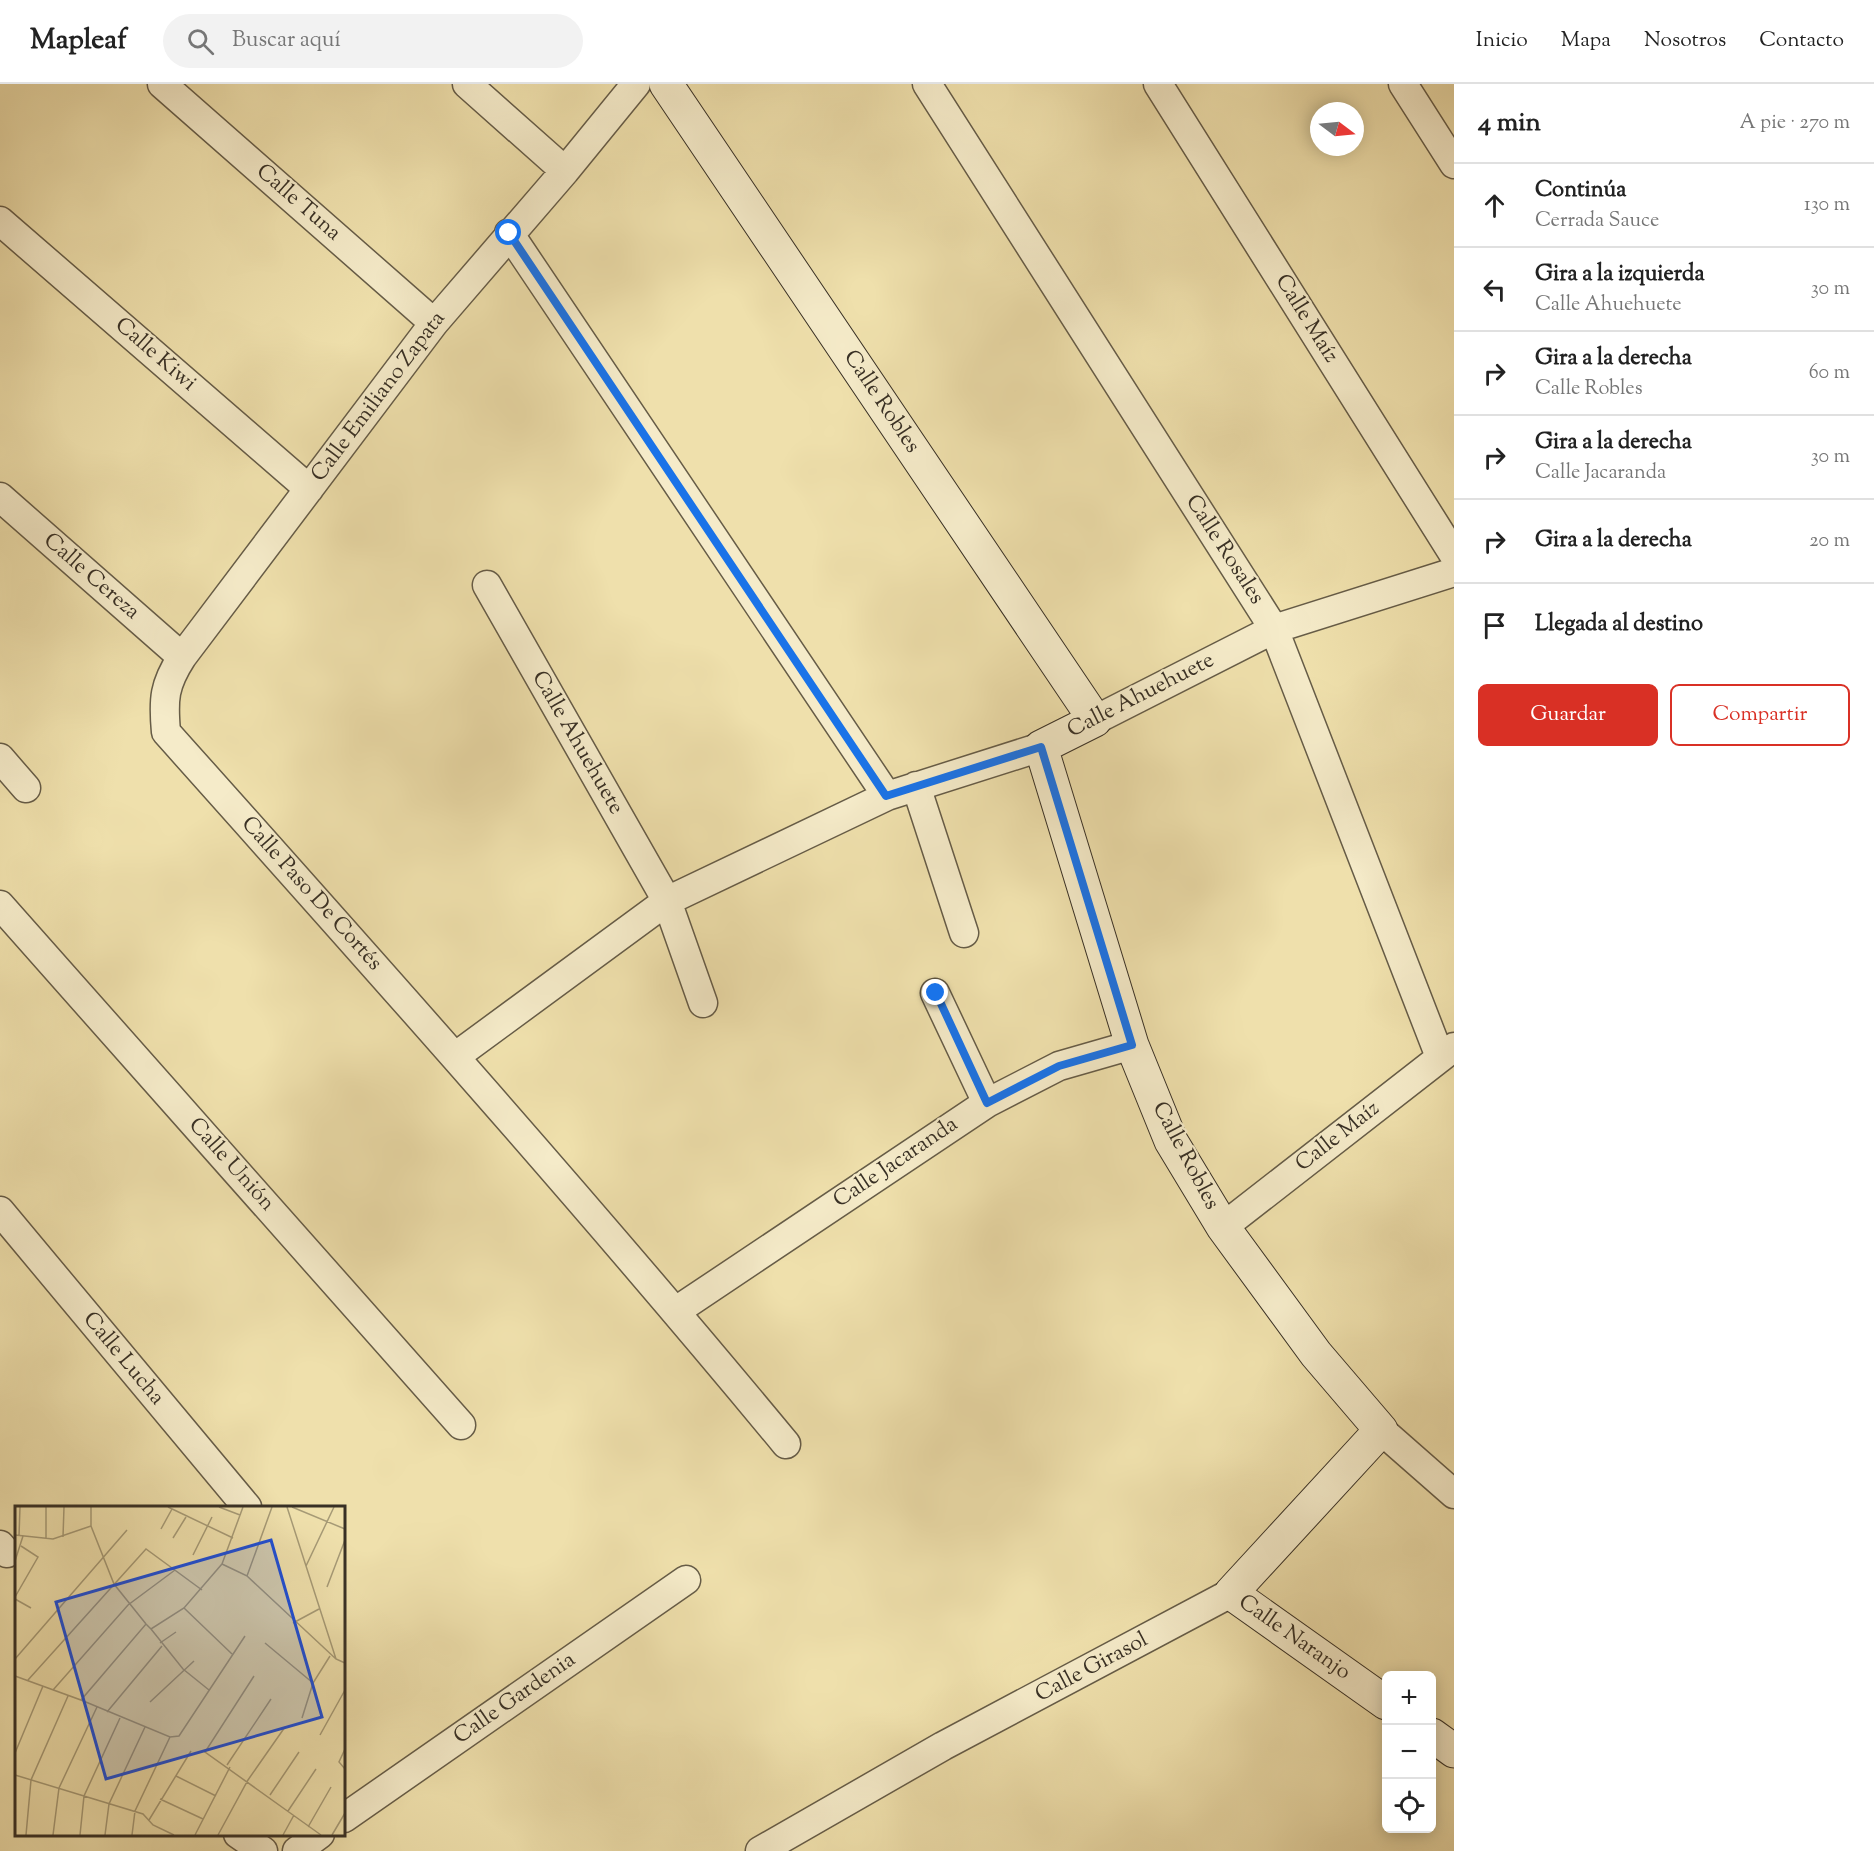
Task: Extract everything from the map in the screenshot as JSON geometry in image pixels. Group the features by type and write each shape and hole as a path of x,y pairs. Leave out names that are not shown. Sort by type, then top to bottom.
{"main road":[{"name":"Calle Robles","path":"666,84 1095,720"},
{"name":"Calle Ahuehuete","path":"1041,747 1095,720"},
{"name":"Calle Robles","path":"1041,747 1132,1045 1171,1141 1223,1227 1316,1354 1381,1430"},
{"name":"Calle Girasol","path":"1231,1593 1381,1430"},
{"name":"Calle Naranjo","path":"1231,1593 1382,1700"},
{"path":"1436,1738 1454,1751"}],"street":[{"name":"Calle Tuna","path":"162,84 434,323"},
{"path":"466,84 565,171"},
{"name":"Calle Emiliano Zapata","path":"166,732 163,702 169,677 182,657 434,323 509,233 565,171 636,84"},
{"name":"Calle Rosales","path":"927,84 1274,629 1447,1052"},
{"name":"Calle Maíz","path":"1158,84 1454,555"},
{"path":"1403,84 1454,164"},
{"name":"Calle Kiwi","path":"0,221 309,489"},
{"path":"509,233 886,796"},
{"name":"Calle Cereza","path":"0,497 182,657"},
{"name":"Calle Ahuehuete","path":"1095,720 1274,629 1454,572"},
{"name":"Calle Ahuehuete","path":"487,585 667,900"},
{"name":"Calle Paso De Cortés","path":"166,732 456,1056 676,1311 786,1444"},
{"name":"Calle Ahuehuete","path":"456,1056 667,900 886,796 1041,747"},
{"path":"0,758 26,788"},
{"path":"916,786 964,933"},
{"path":"667,900 703,1003"},
{"name":"Calle Unión","path":"0,905 461,1425"},
{"path":"936,993 987,1103"},
{"name":"Calle Jacaranda","path":"676,1311 987,1103 1059,1066 1132,1045"},
{"name":"Calle Maíz","path":"1223,1227 1447,1052"},
{"name":"Calle Lucha","path":"0,1211 246,1506"},
{"name":"Calle Robles","path":"1381,1430 1454,1494"},
{"name":"Calle Gardenia","path":"345,1817 686,1580"},
{"name":"Calle Girasol","path":"771,1848 943,1746 1231,1593"},
{"path":"241,1836 263,1851"},
{"path":"297,1851 317,1836"}],"route":[{"path":"509,233 886,796 1041,747 1132,1045 1059,1066 987,1103 936,993"}]}
